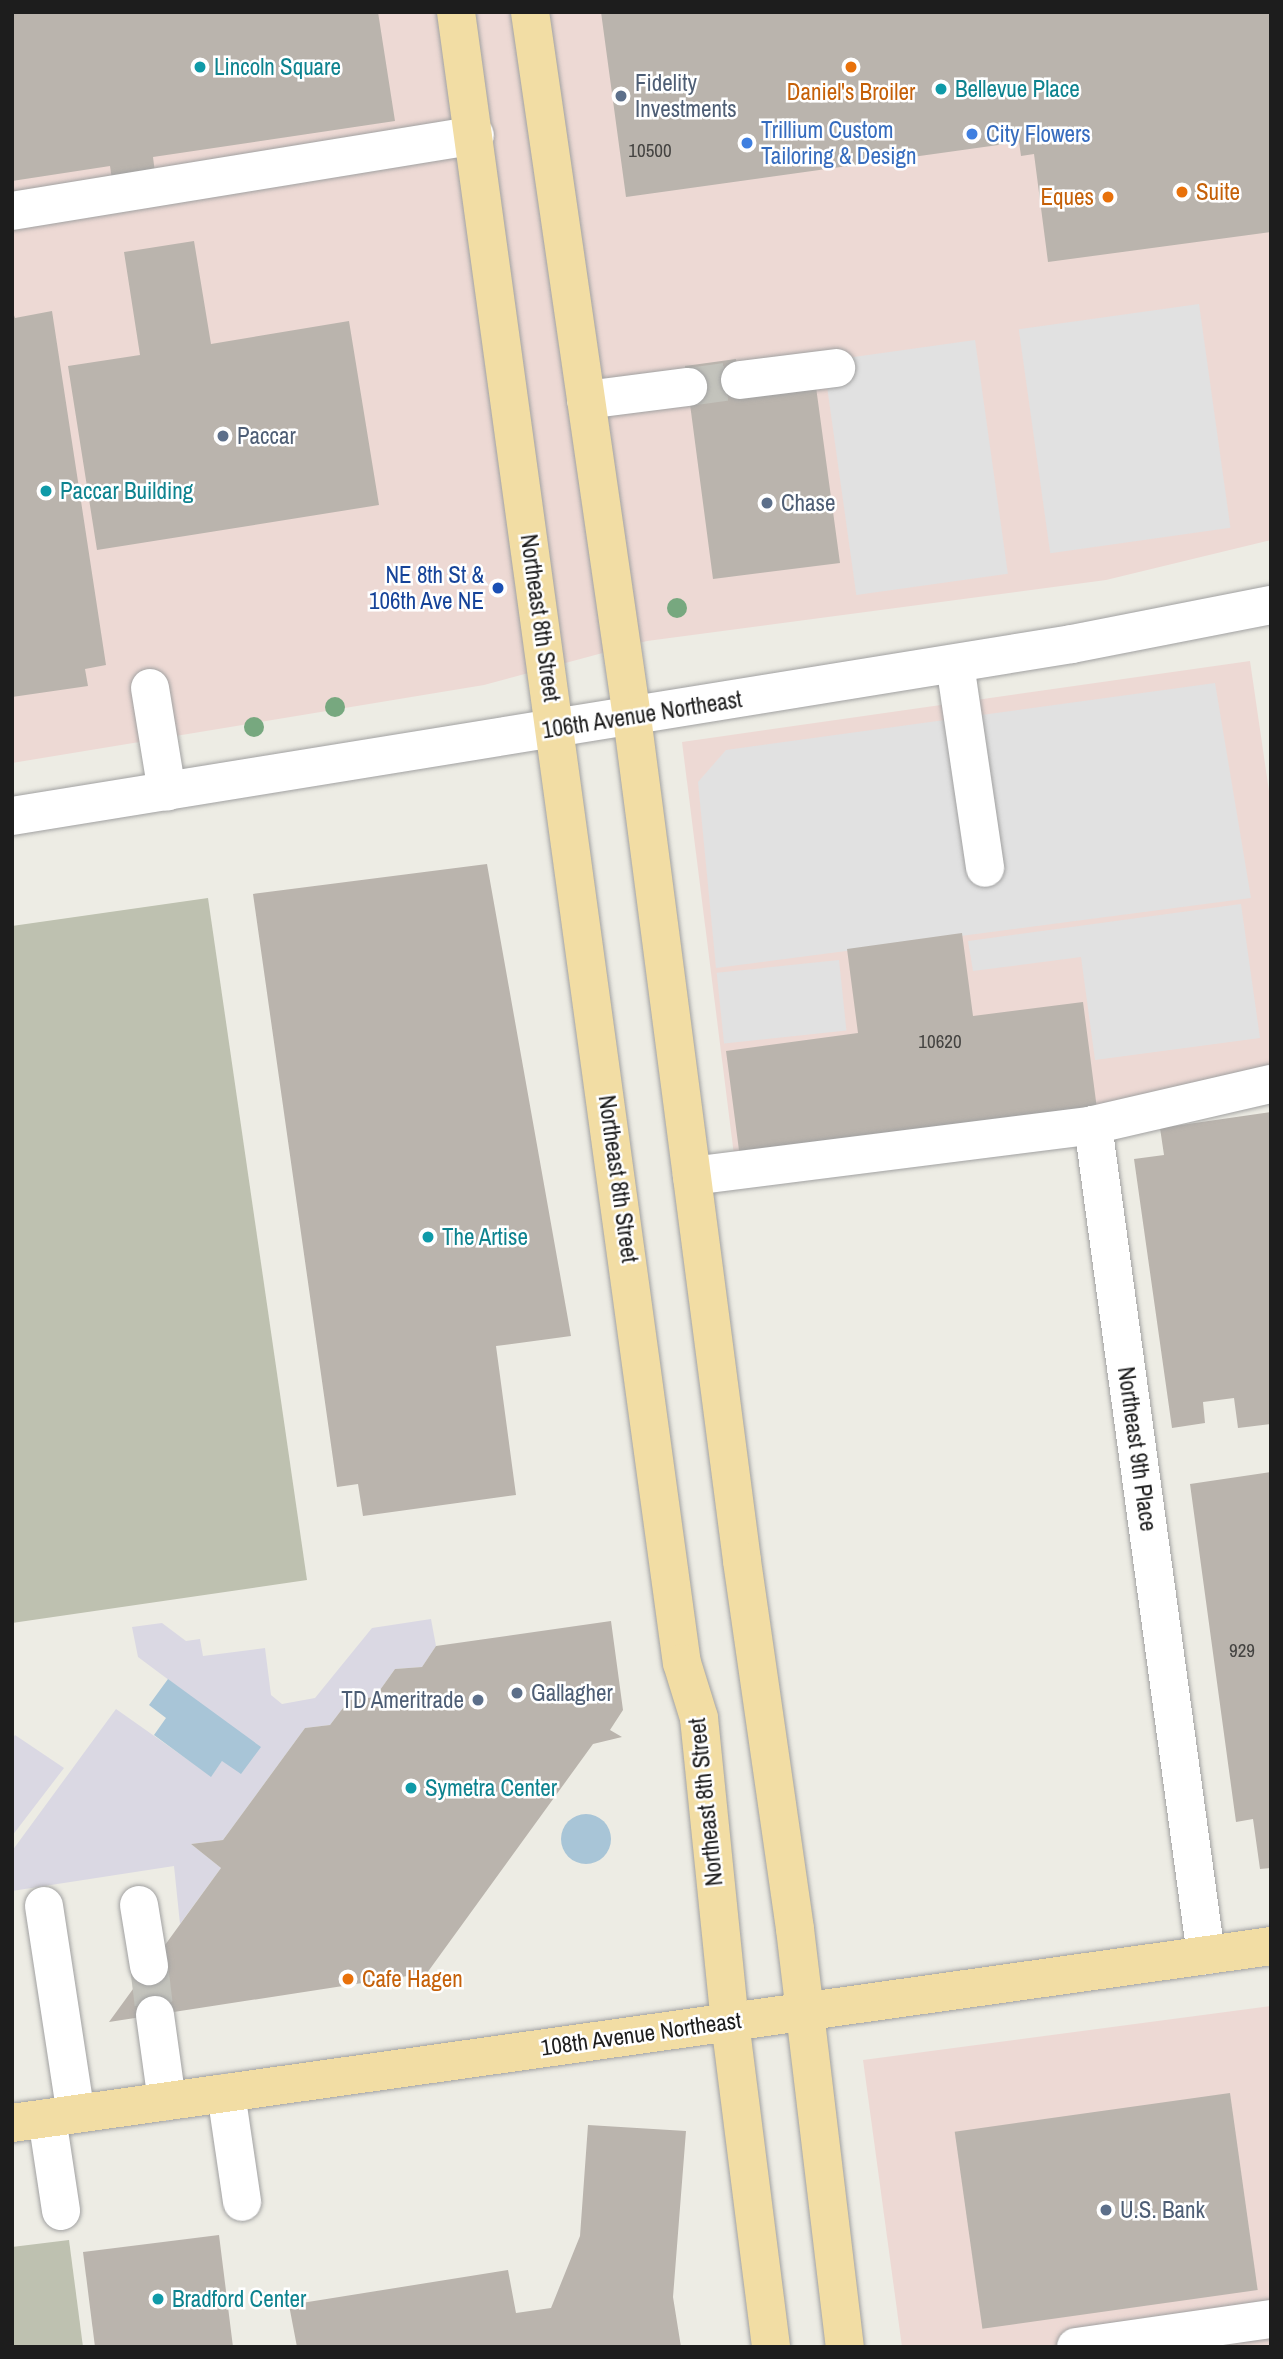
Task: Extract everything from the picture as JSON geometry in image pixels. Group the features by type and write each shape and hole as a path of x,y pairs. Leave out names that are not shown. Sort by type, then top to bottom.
{"main road":[{"name":"Northeast 8th Street","path":"456,12 475,135 682,1663 699,1718 730,2022 771,2347"},
{"path":"530,12 632,717 804,2010 845,2347"},
{"name":"108th Avenue Northeast","path":"45,2118 1271,1946"}],"street":[{"path":"12,211 475,135"},
{"path":"740,380 836,368"},
{"path":"586,400 688,387"},
{"name":"106th Avenue Northeast","path":"12,816 955,664 1179,626 1271,605"},
{"path":"955,664 985,868"},
{"path":"150,688 167,792"},
{"path":"692,1176 1093,1125 1271,1084"},
{"name":"Northeast 9th Place","path":"1093,1125 1206,1955"},
{"path":"139,1905 149,1966"},
{"path":"44,1906 45,2118 61,2211"},
{"path":"155,2015 167,2101"},
{"path":"226,2093 242,2202"},
{"path":"1076,2347 1271,2319"}],"shaded area":[{"path":"12,12 1271,12 1271,540 1106,580 647,641 484,685 12,763"},
{"path":"1199,304 1230,528 1050,553 1019,329"},
{"path":"975,340 1008,574 856,595 823,361"},
{"path":"1250,661 1271,805 1271,1088 735,1163 682,742"},
{"path":"1215,683 1251,898 716,968 698,782 726,750"},
{"path":"208,898 307,1580 12,1623 12,926"},
{"path":"1241,904 1260,1038 1095,1060 1081,957 973,971 968,941"},
{"path":"839,960 846,1031 724,1043 717,973"},
{"path":"431,1619 436,1646 422,1667 395,1669 375,1697 349,1700 330,1725 305,1728 223,1840 191,1844 221,1868 180,1924 174,1866 12,1891 12,1851 116,1709 211,1776 222,1761 260,1748 138,1657 132,1627 162,1623 186,1641 200,1639 203,1656 265,1648 271,1695 282,1704 315,1698 372,1628"},
{"path":"15,1735 64,1768 12,1836 12,1740"},
{"path":"1271,2006 1271,2347 902,2347 863,2060"},
{"path":"69,2240 83,2347 12,2347 12,2247"}],"water":[{"path":"168,1679 261,1747 241,1774 222,1761 211,1777 154,1735 166,1718 149,1705"},
{"path":"586,1814 604,1821 611,1839 604,1857 586,1864 568,1857 561,1839 568,1821"}],"building":[{"name":"Lincoln Square","path":"12,12 378,12 395,121 153,157 156,181 113,187 110,166 12,181"},
{"name":"Bellevue Place","path":"601,12 1271,12 1271,232 1048,262 1034,154 1021,156 1019,142 626,197"},
{"name":"Paccar","path":"194,241 211,344 349,321 379,505 97,550 68,366 140,355 124,252"},
{"name":"Paccar Building","path":"12,310 15,318 52,311 106,665 85,669 88,686 12,697"},
{"name":"Chase","path":"736,359 742,397 816,387 840,563 713,579 685,366"},
{"name":"The Artise","path":"487,864 571,1336 496,1346 516,1495 363,1516 358,1484 337,1487 253,894"},
{"path":"962,933 973,1016 1083,1002 1097,1109 740,1158 726,1051 858,1033 847,949"},
{"path":"1271,1112 1271,1424 1238,1428 1234,1398 1203,1402 1205,1423 1172,1428 1134,1159 1164,1155 1160,1128"},
{"path":"1271,1472 1271,1868 1260,1869 1253,1819 1236,1822 1190,1484"},
{"name":"Symetra Center","path":"611,1621 623,1710 610,1730 622,1737 593,1744 427,1973 109,2022 221,1868 191,1844 223,1840 305,1728 330,1725 349,1700 375,1697 395,1669 422,1667 436,1646"},
{"name":"U.S. Bank","path":"1230,2093 1258,2290 982,2329 955,2132"},
{"path":"588,2125 686,2131 673,2297 681,2347 297,2347 289,2305 508,2270 516,2313 551,2308 580,2236"},
{"name":"Bradford Center","path":"219,2235 233,2347 95,2347 83,2252"}],"tunnel":[{"path":"688,387 740,380"},
{"path":"149,1966 155,2015"}],"place":[{"name":"Lincoln Square","path":"200,67"},
{"name":"Daniel's Broiler","path":"851,67"},
{"name":"Bellevue Place","path":"941,89"},
{"name":"Fidelity Investments","path":"621,96"},
{"name":"City Flowers","path":"972,134"},
{"name":"Trillium Custom Tailoring & Design","path":"747,143"},
{"name":"Suite","path":"1182,192"},
{"name":"Eques","path":"1108,197"},
{"name":"Paccar","path":"223,436"},
{"name":"Paccar Building","path":"46,491"},
{"name":"Chase","path":"767,503"},
{"name":"NE 8th St & 106th Ave NE","path":"498,588"},
{"name":"The Artise","path":"428,1237"},
{"name":"Gallagher","path":"517,1693"},
{"name":"TD Ameritrade","path":"478,1700"},
{"name":"Symetra Center","path":"411,1788"},
{"name":"Cafe Hagen","path":"348,1979"},
{"name":"U.S. Bank","path":"1106,2210"},
{"name":"Bradford Center","path":"158,2299"}]}
